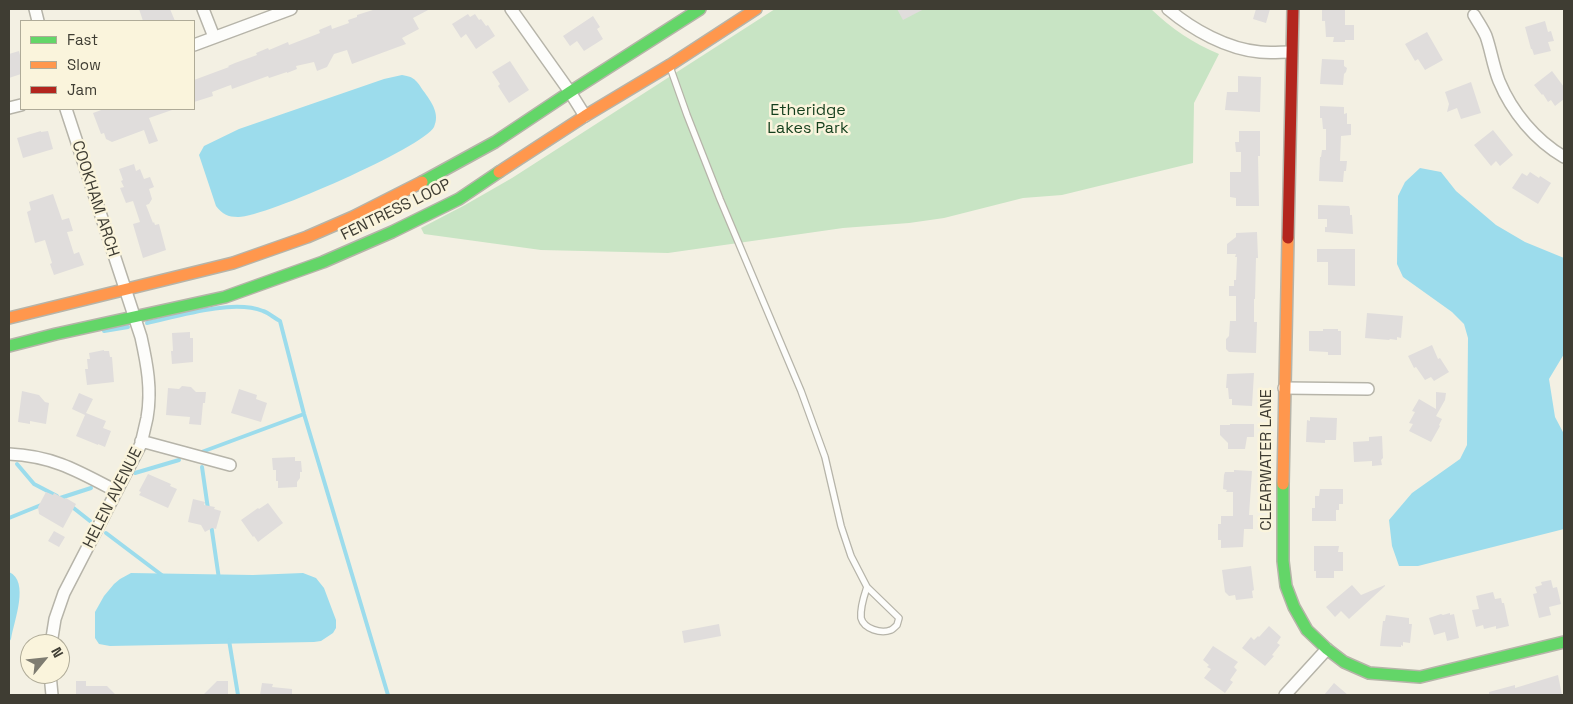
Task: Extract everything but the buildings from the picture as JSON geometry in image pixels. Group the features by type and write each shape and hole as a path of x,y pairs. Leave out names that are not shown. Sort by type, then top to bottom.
{"street":[{"path":"203,9 214,37"},
{"path":"195,45 290,9"},
{"path":"510,9 585,116"},
{"name":"FENTRESS LOOP","path":"9,318 233,263 307,237 353,217 399,195 495,142 700,9"},
{"name":"FENTRESS LOOP","path":"9,346 134,316 225,297 323,262 392,232 458,199 585,116 670,65 756,9"},
{"path":"1168,9 1204,34 1231,45 1259,52 1291,52"},
{"name":"CLEARWATER LANE","path":"1293,9 1284,388 1283,561 1286,586 1294,607 1307,630 1327,649 1344,662 1369,673 1420,677 1564,642"},
{"path":"1474,15 1485,34 1499,80 1510,102 1524,123 1564,157"},
{"name":"COOKHAM ARCH","path":"66,110 125,289"},
{"name":"HELEN AVENUE","path":"53,634 55,619 64,592 141,441 147,418 149,390 147,364 142,337 125,289"},
{"path":"1284,388 1368,390"},
{"path":"141,441 230,465"},
{"path":"9,454 29,455 56,461 116,491"},
{"path":"1285,695 1327,649"}],"lane":[{"path":"670,65 687,115 720,199 801,391 825,457 834,488 841,526 851,556 867,587 899,618 897,625 890,630 876,631 868,628 863,623 861,617 862,603 867,587"}],"green space":[{"name":"Etheridge Lakes Park","path":"775,9 1151,9 1183,35 1219,54 1194,103 1193,163 1062,195 1023,198 944,218 909,223 843,228 668,253 541,250 424,234 421,228 512,178"}],"water":[{"path":"402,75 416,81 433,105 436,113 434,127 424,137 374,165 278,206 238,217 226,214 216,206 199,155 204,146 239,129 384,79"},
{"path":"1420,168 1441,172 1456,191 1496,225 1525,242 1564,258 1564,354 1549,379 1555,417 1564,434 1564,529 1418,566 1399,566 1392,546 1389,520 1412,493 1460,459 1467,445 1468,338 1464,324 1452,312 1403,277 1397,264 1398,196 1405,182"},
{"path":"9,572 19,584 20,592 9,642"},
{"path":"131,573 253,575 303,573 316,578 324,588 336,620 336,628 333,633 321,641 314,642 110,646 99,644 95,638 95,612 104,596 114,584"}],"waterway":[{"path":"147,323 205,310 237,307 263,311 280,321 304,414 388,695"},
{"path":"104,331 128,327"},
{"path":"199,453 304,414"},
{"path":"135,473 179,460"},
{"path":"17,464 34,484 57,496"},
{"path":"202,467 208,509"},
{"path":"57,499 91,488"},
{"path":"9,518 41,505"},
{"path":"71,506 90,521"},
{"path":"211,524 219,579"},
{"path":"106,533 163,576"},
{"path":"229,640 238,695"}],"traffic: fast":[{"path":"422,182 495,142 700,9"},
{"path":"9,346 225,297 323,262 392,232 459,199 499,172"},
{"path":"1283,484 1283,561 1286,586 1294,607 1307,630 1344,662 1369,673 1420,677 1564,642"}],"traffic: slow":[{"path":"499,172 756,9"},
{"path":"9,318 233,263 307,237 353,217 422,182"},
{"path":"1283,484 1288,238"}],"traffic: jam":[{"path":"1288,238 1293,9"}]}
